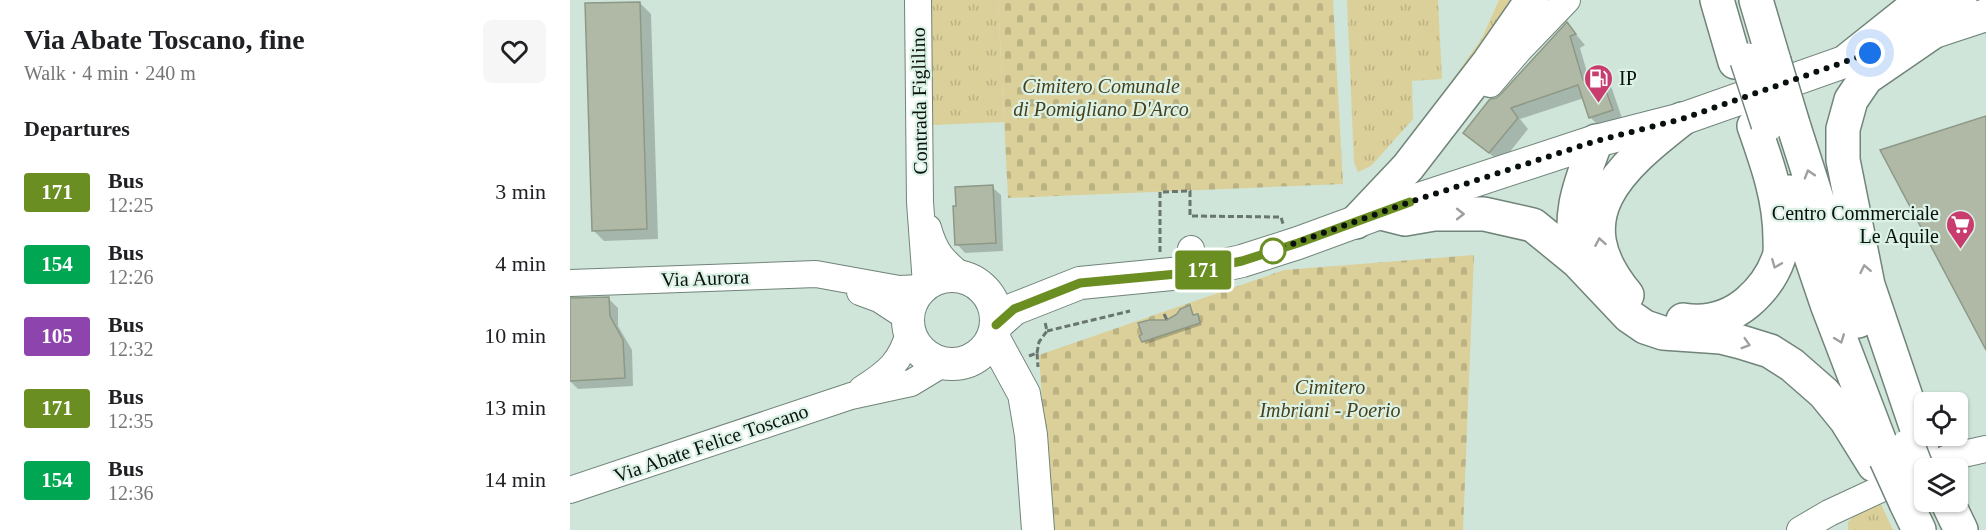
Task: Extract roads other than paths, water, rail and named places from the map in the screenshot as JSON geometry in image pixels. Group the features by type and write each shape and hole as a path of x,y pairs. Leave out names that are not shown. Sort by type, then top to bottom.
{"highway":[{"path":"1532,0 1489,62 1408,167 1382,213 1405,219 1434,214 1484,214 1533,225 1577,261 1629,316 1645,327 1663,333 1721,337 1770,351 1792,365 1824,393 1846,420 1911,460"},
{"path":"1717,0 1752,61"},
{"path":"1729,0 1752,61 1827,304 1911,460"},
{"path":"1752,61 1756,0"},
{"path":"1752,61 1774,27 1770,0"},
{"path":"1849,59 1923,0"},
{"path":"1944,530 1913,510 1911,460 1868,285 1843,160 1843,129 1851,100 1866,78 1933,32 1960,0"},
{"path":"1682,119 1637,155 1612,186 1606,195 1598,222 1598,238 1614,280 1642,308 1660,316 1701,322 1736,312 1760,292 1771,276 1780,255 1777,204 1769,170 1772,125"},
{"path":"1577,261 1573,213 1577,190 1596,141"},
{"path":"1952,512 1961,530"}],"main road":[{"path":"1027,413 1002,377 988,368 929,357 917,346 909,324 912,303 924,286 937,278 950,276 1005,293 1024,291 1042,285 1080,283 1192,260 1242,261 1596,141 1682,119 1849,59 1986,15"},
{"path":"994,331 1014,309 1080,283"},
{"path":"956,362 978,356 987,347 994,331 996,313 992,301 974,284"},
{"path":"994,331 1024,394 1031,435 1038,530"}],"street":[{"name":"Contrada Figlilino","path":"918,0 920,202 924,286"},
{"path":"1382,213 1408,194 1416,178 1484,91 1567,0"},
{"path":"1452,109 1484,91"},
{"name":"Contrada Figlilino","path":"920,202 932,243 940,257 974,284"},
{"path":"886,288 913,269 922,250"},
{"name":"Via Aurora","path":"570,284 816,274 898,290 924,286"},
{"name":"Via Aurora","path":"840,280 852,289 879,299 909,324"},
{"name":"Via Abate Felice Toscano","path":"852,396 889,371 905,348 909,324"},
{"name":"Via Abate Felice Toscano","path":"570,490 852,396 911,383 956,362"},
{"path":"1800,530 1834,522 1911,460 1950,458 1986,449"}],"place":[{"name":"IP","path":"1598,104"},
{"name":"Centro Commerciale Le Aquile","path":"1960,250"}],"park label":[{"name":"Cimitero Comunale di Pomigliano D'Arco","path":"1101,98"},
{"name":"Cimitero Imbriani - Poerio","path":"1330,398"}]}
